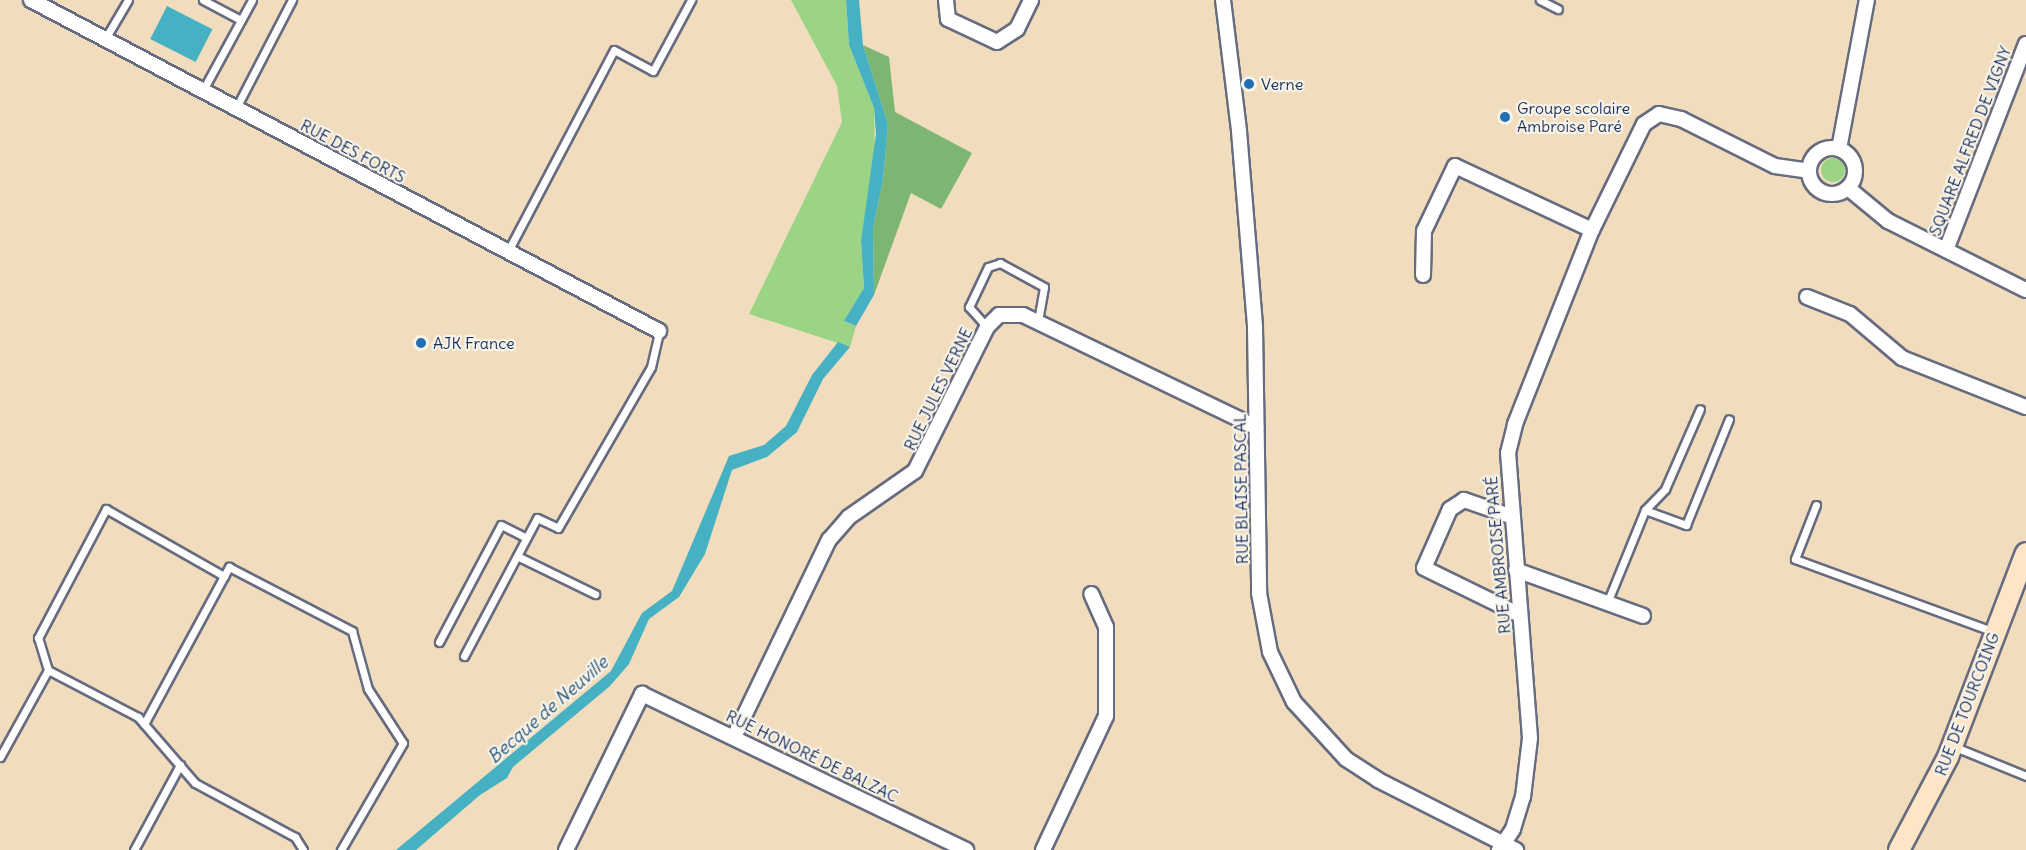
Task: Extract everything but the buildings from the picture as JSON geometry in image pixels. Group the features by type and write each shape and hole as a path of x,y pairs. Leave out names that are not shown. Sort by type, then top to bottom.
{"main road":[{"name":"RUE DE TOURCOING","path":"1899,850 1952,746 2026,553"}],"street":[{"name":"RUE DES FORTS","path":"31,0 659,331"},
{"path":"946,0 948,19 997,42 1017,29 1031,0"},
{"name":"RUE BLAISE PASCAL","path":"1223,0 1252,284 1260,609 1270,652 1287,690 1324,739 1354,765 1506,848"},
{"path":"1839,149 1867,0"},
{"name":"SQUARE ALFRED DE VIGNY","path":"1946,250 2026,44"},
{"name":"RUE AMBROISE PARÉ","path":"1506,848 1518,817 1529,757 1529,699 1507,469 1511,437 1592,230 1644,124 1659,114 1681,119 1775,166 1809,171"},
{"path":"1839,149 1850,156 1855,166 1855,178 1848,188 1838,194 1826,194 1816,187 1809,171 1813,159 1822,151 1839,149"},
{"path":"1423,275 1424,231 1455,166 1592,230"},
{"path":"1848,188 1888,221 2022,286"},
{"path":"1807,297 1850,314 1902,358 2026,407"},
{"name":"RUE JULES VERNE","path":"734,736 829,540 849,517 915,471 987,327 1005,313 1038,321 1256,427"},
{"path":"1510,516 1464,500 1450,509 1424,568 1520,615"},
{"path":"1516,570 1643,616"},
{"path":"1043,850 1106,716 1106,627 1091,594"},
{"name":"RUE HONORÉ DE BALZAC","path":"566,850 642,694 734,736 966,850"}],"lane":[{"path":"105,39 128,0"},
{"path":"203,0 241,20"},
{"path":"203,90 252,0"},
{"path":"236,108 292,0"},
{"path":"508,251 614,50 653,71 691,0"},
{"path":"1540,0 1558,9"},
{"path":"987,327 969,307 988,267 1000,264 1044,287 1038,321"},
{"path":"465,656 537,518 558,528 651,367 659,331"},
{"path":"1607,603 1645,510 1665,489 1700,409"},
{"path":"1645,510 1686,525 1729,419"},
{"path":"1816,505 1794,559 1994,632"},
{"path":"224,576 106,509 38,638 48,670 138,717 195,783 295,837 303,850"},
{"path":"439,642 501,525 526,538"},
{"path":"517,556 595,594"},
{"path":"144,724 229,567 352,631 368,689 403,743 341,850"},
{"path":"0,757 48,670"},
{"path":"1952,746 2026,776"},
{"path":"134,850 180,765"}],"green space":[{"path":"791,0 846,0 849,45 874,108 875,157 861,241 864,288 845,322 856,326 850,347 749,314 842,122 837,86"},
{"path":"863,45 889,57 895,112 972,153 941,209 911,193 874,295 873,228 883,180 888,124"},
{"path":"1833,158 1842,161 1845,170 1842,179 1833,182 1824,179 1821,170 1824,161"}],"water":[{"path":"846,0 859,0 863,45 888,124 883,180 873,228 874,295 856,326 844,321 864,288 861,241 876,134 874,108 849,45"},
{"path":"167,6 212,29 196,62 150,39"},
{"path":"838,342 850,347 823,379 797,432 767,457 732,470 705,554 679,597 649,619 629,664 610,686 513,767 507,778 480,795 416,850 396,850 611,671 642,613 672,591 729,456 764,445 786,426 812,375"}],"place":[{"name":"Verne","path":"1249,84"},
{"name":"Groupe scolaire Ambroise Paré","path":"1505,117"},
{"name":"AJK France","path":"421,343"}],"water label":[{"name":"Becque de Neuville","path":"548,710"}]}
